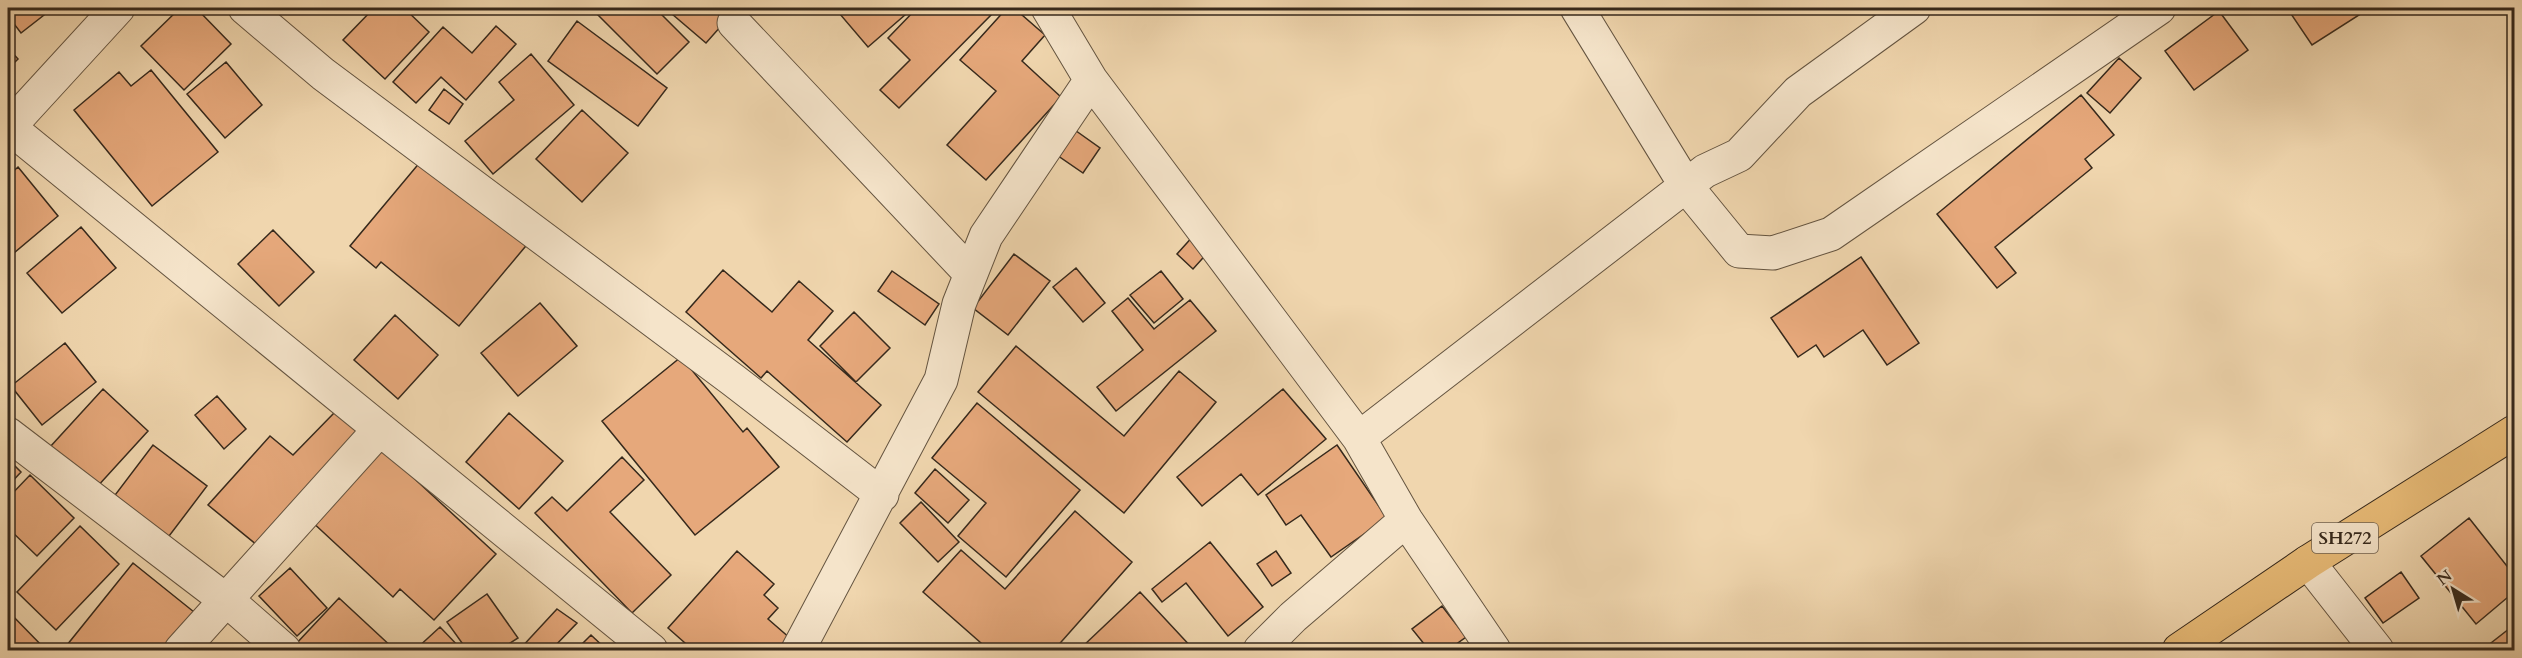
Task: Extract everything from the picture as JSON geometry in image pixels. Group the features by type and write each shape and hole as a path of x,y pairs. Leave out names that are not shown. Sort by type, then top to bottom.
{"main road":[{"name":"SH272","path":"2179,651 2308,562 2514,432"}],"street":[{"path":"118,8 8,128 651,651"},
{"path":"245,8 323,74 734,380 882,495"},
{"path":"1048,8 1091,80 1359,438 1406,520 1494,651"},
{"path":"1577,8 1686,186 1739,251 1773,253 1831,234 2159,8"},
{"path":"1359,438 1705,171 1739,155 1798,92 1914,8"},
{"path":"734,23 970,273"},
{"path":"798,651 941,380 959,304 986,236 1091,80"},
{"path":"181,651 379,430"},
{"path":"8,434 225,600 284,651"},
{"path":"1260,651 1293,617 1406,520"},
{"path":"2308,562 2377,651"}],"building":[{"path":"8,8 53,8 21,33 8,16"},
{"path":"180,8 196,8 231,44 184,90 141,46"},
{"path":"374,8 404,8 429,32 385,79 343,40"},
{"path":"605,8 655,8 689,42 657,74 598,15"},
{"path":"665,8 737,8 706,43"},
{"path":"846,8 913,8 868,47 839,13"},
{"path":"917,8 985,8 992,14 899,108 880,90 910,60 888,38"},
{"path":"1007,8 1014,8 1045,35 1022,61 1061,97 986,180 947,145 996,91 960,60"},
{"path":"2287,8 2370,8 2312,45"},
{"path":"2219,11 2248,50 2194,90 2165,51"},
{"path":"577,21 667,88 638,126 548,61"},
{"path":"496,26 516,44 466,100 441,77 416,103 393,82 443,27 472,53"},
{"path":"8,48 18,59 8,69"},
{"path":"531,54 574,105 493,174 465,141 514,100 499,82"},
{"path":"2119,58 2141,78 2110,113 2087,93"},
{"path":"226,62 262,105 225,138 187,94"},
{"path":"151,70 218,152 152,206 74,110 119,72 131,86"},
{"path":"444,89 463,104 449,124 429,110"},
{"path":"2081,95 2114,135 2085,159 2092,168 1995,247 2016,273 1997,288 1937,214"},
{"path":"582,110 628,153 582,202 536,159"},
{"path":"1072,128 1100,148 1083,173 1054,153"},
{"path":"426,155 530,241 459,326 381,262 376,268 350,246"},
{"path":"18,167 58,216 8,258 8,176"},
{"path":"81,227 116,268 62,313 27,273"},
{"path":"273,230 314,272 279,306 238,264"},
{"path":"1195,234 1211,249 1193,269 1177,254"},
{"path":"1014,254 1050,281 1008,335 973,308"},
{"path":"1861,257 1919,343 1887,365 1863,330 1824,357 1816,345 1798,357 1771,318"},
{"path":"1076,268 1105,303 1083,322 1053,287"},
{"path":"723,270 772,312 799,281 833,311 808,340 881,405 847,442 767,371 761,378 686,312"},
{"path":"892,271 939,304 925,325 878,291"},
{"path":"1161,271 1183,299 1154,323 1130,295"},
{"path":"1128,298 1154,329 1190,300 1216,331 1116,411 1097,387 1143,350 1112,311"},
{"path":"540,303 577,346 518,396 481,353"},
{"path":"854,312 890,348 856,382 820,346"},
{"path":"395,315 438,355 398,399 354,360"},
{"path":"65,343 96,382 42,425 11,386"},
{"path":"1016,346 1124,436 1179,371 1216,402 1124,513 978,392"},
{"path":"681,357 743,432 747,428 779,467 695,535 602,421"},
{"path":"103,389 148,431 96,488 50,447"},
{"path":"1283,389 1326,439 1258,495 1241,474 1202,506 1177,477"},
{"path":"217,396 246,429 224,449 195,415"},
{"path":"977,403 1080,490 1006,577 958,536 986,503 932,458"},
{"path":"335,412 367,435 257,545 208,505 270,436 293,455"},
{"path":"509,413 563,461 519,509 466,462"},
{"path":"153,445 207,486 163,544 109,503"},
{"path":"378,445 496,554 434,620 400,589 393,597 309,519"},
{"path":"1337,445 1387,518 1331,557 1301,515 1286,525 1266,495"},
{"path":"622,457 644,480 610,512 671,575 632,613 535,513 552,497 567,511"},
{"path":"8,459 21,472 8,486"},
{"path":"935,469 969,500 948,523 915,493"},
{"path":"30,475 74,518 37,556 8,528 8,498"},
{"path":"921,502 959,542 938,562 900,523"},
{"path":"1075,511 1132,562 1054,650 989,650 923,592 961,550 1005,589"},
{"path":"2469,518 2514,575 2514,592 2476,624 2421,556"},
{"path":"80,526 119,564 56,630 17,592"},
{"path":"1210,542 1263,607 1228,636 1186,583 1162,602 1152,589"},
{"path":"737,551 774,584 764,595 778,608 768,619 791,639 781,650 693,650 668,628"},
{"path":"1276,551 1291,573 1272,586 1257,564"},
{"path":"133,563 199,616 171,650 73,650 67,645"},
{"path":"290,568 327,608 297,636 259,596"},
{"path":"2401,572 2419,598 2383,623 2365,598"},
{"path":"1140,592 1194,650 1085,650 1082,647"},
{"path":"487,594 518,638 499,650 467,650 447,622"},
{"path":"339,598 395,650 301,650 295,645"},
{"path":"1442,606 1466,637 1448,650 1429,650 1412,629"},
{"path":"557,609 577,623 551,650 519,650"},
{"path":"8,611 46,650 8,650"},
{"path":"2514,625 2514,650 2482,650"},
{"path":"440,627 462,650 415,650"},
{"path":"591,635 607,650 576,650"}]}
